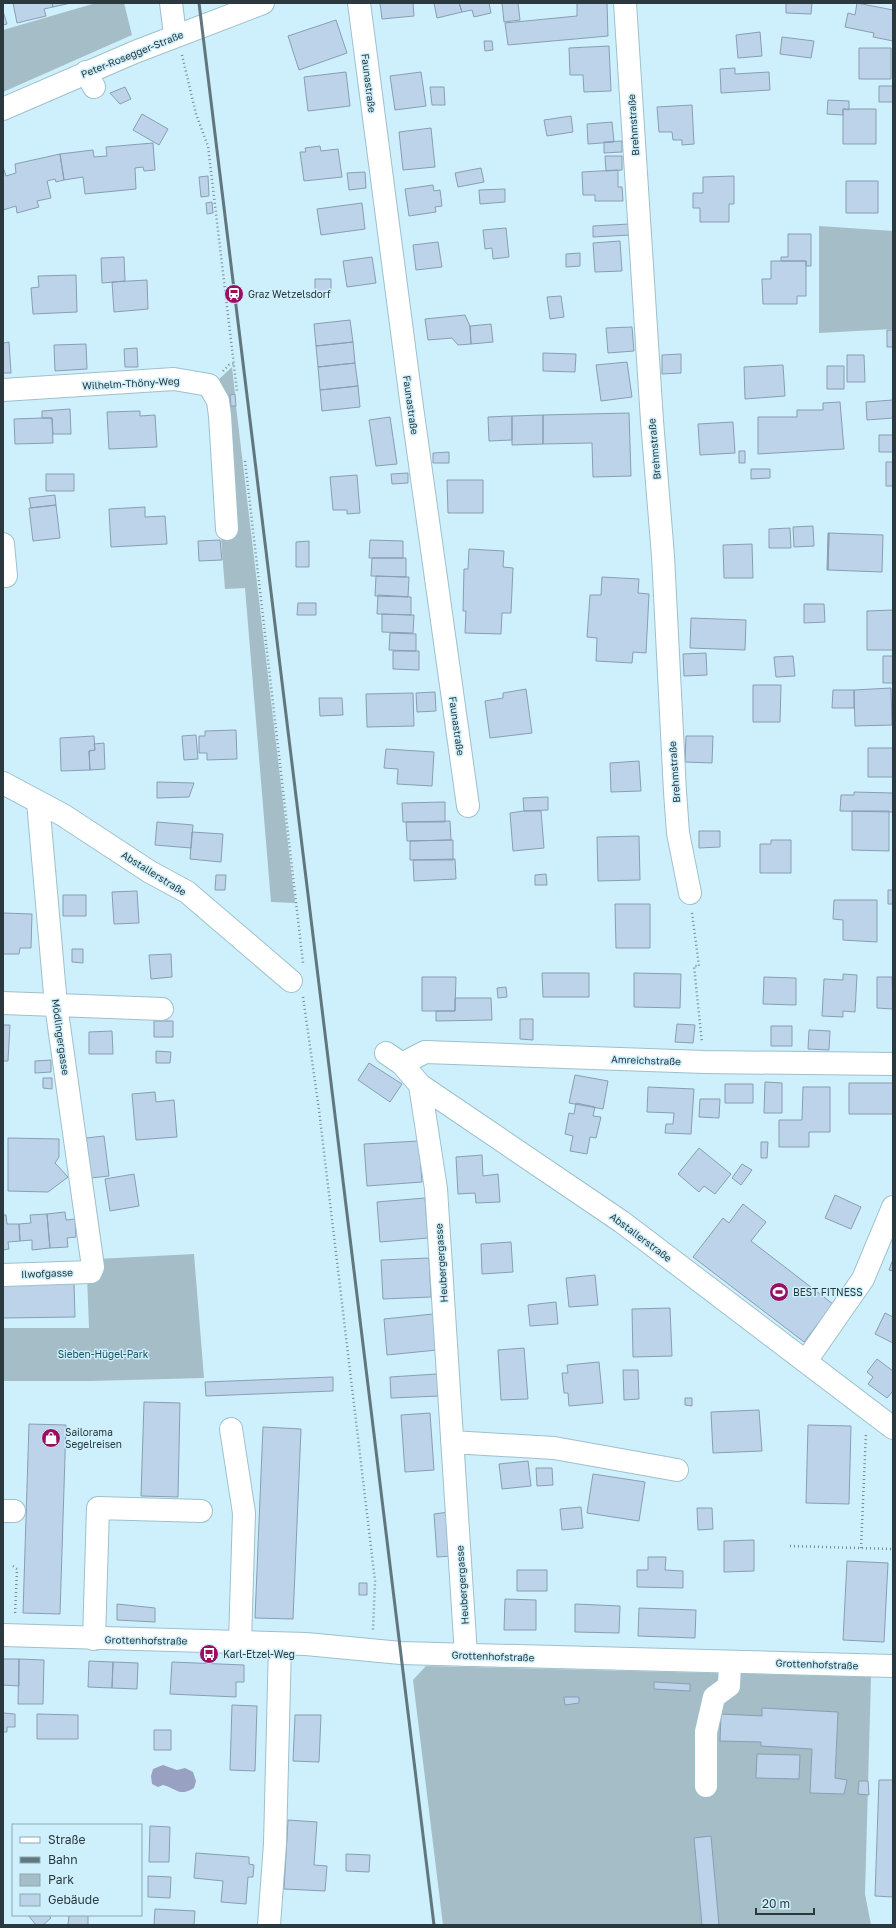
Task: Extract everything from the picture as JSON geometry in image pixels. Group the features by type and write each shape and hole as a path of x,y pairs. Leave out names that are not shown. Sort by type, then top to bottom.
{"street":[{"path":"171,3 177,42"},
{"name":"Peter-Rosegger-Straße","path":"3,109 90,80 263,3"},
{"name":"Faunastraße","path":"359,3 410,393 468,806"},
{"name":"Brehmstraße","path":"625,3 652,421 663,556 675,792 678,833 690,893"},
{"name":"Wilhelm-Thöny-Weg","path":"3,390 174,379 209,385 218,401 220,416 227,528"},
{"path":"3,544 6,576"},
{"name":"Abstallerstraße","path":"3,783 63,815 150,872 187,892 297,975"},
{"name":"Mödlingergasse","path":"38,802 56,1005 92,1254 93,1267 91,1272"},
{"path":"3,1003 162,1009"},
{"name":"Amreichstraße","path":"394,1058 425,1052 704,1062 893,1064"},
{"name":"Abstallerstraße","path":"394,1058 420,1085 622,1222 893,1428"},
{"name":"Heubergergasse","path":"420,1085 436,1188 466,1655"},
{"path":"806,1361 863,1279 893,1207"},
{"name":"Ilwofgasse","path":"3,1275 91,1272"},
{"path":"231,1430 244,1513 240,1642"},
{"path":"452,1442 554,1448 676,1470"},
{"name":"Grottenhofstraße","path":"94,1639 98,1508 200,1511"},
{"name":"Grottenhofstraße","path":"9,1636 306,1644 370,1651 466,1655 893,1666"},
{"path":"269,1925 275,1844 280,1644"},
{"path":"706,1786 706,1732 714,1697 729,1686 730,1662"}],"path":[{"path":"177,42 185,64 196,114 208,146 238,395"},
{"path":"245,457 297,975 302,994 319,1110 375,1581 373,1639 370,1651"},
{"path":"690,893 699,966 694,966 704,1062"},
{"path":"861,1548 866,1424 874,1413"},
{"path":"790,1546 893,1549"},
{"path":"9,1636 17,1569 13,1566"}],"green space":[{"path":"96,3 124,3 132,35 3,92 3,30"},
{"path":"819,226 893,231 893,329 819,333"},
{"path":"232,367 235,394 230,395 231,406 236,406 295,903 271,902 245,588 225,589 221,538 235,537 229,474 214,384"},
{"name":"Sieben-Hügel-Park","path":"194,1254 204,1378 91,1381 3,1381 3,1328 89,1328 87,1275 97,1259"},
{"path":"426,1666 871,1677 865,1894 871,1925 443,1925 413,1680"}],"water":[{"path":"163,1765 177,1770 185,1768 193,1772 196,1781 194,1788 189,1791 181,1792 163,1785 158,1787 152,1784 151,1776 153,1769"}],"building":[{"path":"13,3 52,3 53,7 44,9 46,16 17,23"},
{"path":"52,3 71,3 53,7"},
{"path":"380,3 413,3 414,16 382,19"},
{"path":"434,3 459,3 462,12 437,18"},
{"path":"459,3 489,3 491,13 474,17 472,10 462,12"},
{"path":"502,3 518,3 520,20 504,22"},
{"path":"577,3 607,3 608,36 508,45 505,23 577,16"},
{"path":"786,3 812,3 811,14 786,13"},
{"path":"857,3 893,10 893,41 873,37 874,33 845,27 848,13 855,15"},
{"path":"3,11 7,24 3,25"},
{"path":"336,20 347,53 299,70 288,36"},
{"path":"760,32 762,56 738,58 736,35"},
{"path":"782,37 814,41 811,58 780,54"},
{"path":"484,41 492,41 493,50 485,51"},
{"path":"609,46 611,91 584,92 583,75 570,75 569,48"},
{"path":"859,48 891,48 891,79 859,79"},
{"path":"735,68 735,74 769,72 770,90 721,93 720,69"},
{"path":"346,72 350,106 308,111 304,77"},
{"path":"421,72 426,106 395,110 390,76"},
{"path":"879,86 893,86 893,102 879,102"},
{"path":"125,87 131,99 120,104 110,93"},
{"path":"430,87 444,87 445,105 432,105"},
{"path":"828,100 849,101 849,110 843,109 843,115 827,114"},
{"path":"692,105 694,144 682,145 682,140 673,140 672,132 659,132 657,107"},
{"path":"843,109 876,109 876,144 843,144"},
{"path":"142,114 168,129 159,145 133,130"},
{"path":"571,116 573,132 547,136 544,120"},
{"path":"612,122 614,142 588,144 587,124"},
{"path":"431,128 435,167 403,170 399,132"},
{"path":"622,141 622,152 604,153 604,142"},
{"path":"153,143 155,170 144,171 143,167 135,168 136,189 85,194 83,177 64,180 60,154 93,150 94,157 107,156 106,147"},
{"path":"320,146 321,151 338,149 342,177 304,181 300,152 306,152 305,148"},
{"path":"60,154 64,180 56,182 55,179 47,181 51,198 37,201 39,207 17,213 16,206 3,210 3,167 6,176 16,173 15,164"},
{"path":"605,156 622,156 622,170 606,171"},
{"path":"481,168 484,182 458,187 455,173"},
{"path":"618,170 618,187 622,187 623,201 595,201 595,195 583,195 582,172"},
{"path":"365,172 366,188 349,190 347,173"},
{"path":"208,176 209,196 201,197 199,177"},
{"path":"734,176 734,204 729,204 729,222 700,222 700,208 693,208 693,193 703,193 703,177"},
{"path":"846,181 878,181 878,213 846,213"},
{"path":"433,185 434,191 440,190 442,206 435,207 436,212 409,216 405,189"},
{"path":"505,189 505,202 480,204 479,190"},
{"path":"212,202 213,213 207,214 206,203"},
{"path":"362,203 365,229 321,235 317,209"},
{"path":"629,224 630,235 593,237 593,226"},
{"path":"506,228 509,257 493,259 492,248 485,249 483,230"},
{"path":"788,234 811,234 811,266 806,266 806,261 781,261 781,257 788,257"},
{"path":"620,241 622,271 595,272 593,243"},
{"path":"438,242 442,267 416,270 413,245"},
{"path":"580,253 580,266 566,267 566,254"},
{"path":"124,257 125,281 102,283 101,258"},
{"path":"372,257 376,283 347,287 343,261"},
{"path":"771,261 806,261 806,296 797,296 797,304 763,304 762,279 771,279"},
{"path":"76,275 77,312 33,314 31,288 39,287 38,276"},
{"path":"315,279 331,279 331,293 315,293"},
{"path":"147,280 148,309 114,312 112,282"},
{"path":"561,296 564,317 550,319 547,297"},
{"path":"465,315 470,326 471,344 458,345 452,338 428,340 425,319"},
{"path":"350,320 353,342 316,346 314,324"},
{"path":"491,324 493,342 471,344 470,326"},
{"path":"632,327 634,351 608,353 606,328"},
{"path":"887,330 893,330 893,347 887,347"},
{"path":"9,342 11,373 3,373 3,343"},
{"path":"353,342 355,363 318,367 316,346"},
{"path":"86,344 87,369 55,371 54,345"},
{"path":"137,348 138,367 125,367 124,349"},
{"path":"543,353 576,354 575,372 543,371"},
{"path":"681,354 681,373 662,374 662,355"},
{"path":"847,355 864,355 865,382 847,382"},
{"path":"627,362 632,397 601,401 596,365"},
{"path":"355,363 358,386 320,390 318,367"},
{"path":"783,365 785,396 745,399 744,367"},
{"path":"827,366 844,366 844,389 827,389"},
{"path":"358,386 360,407 322,411 320,390"},
{"path":"235,394 236,406 231,406 230,395"},
{"path":"893,400 893,418 867,420 866,402"},
{"path":"840,402 844,449 758,454 758,417 797,417 797,410 823,410 823,403"},
{"path":"70,409 71,434 53,434 52,418 42,418 42,411"},
{"path":"140,411 140,416 155,415 157,447 109,449 107,412"},
{"path":"629,413 631,476 593,477 592,443 543,444 543,415"},
{"path":"543,415 543,444 512,445 512,416"},
{"path":"512,416 512,440 489,441 488,417"},
{"path":"390,417 397,464 376,466 369,420"},
{"path":"52,418 53,443 15,444 14,419"},
{"path":"733,422 735,453 700,455 698,424"},
{"path":"879,435 893,435 893,452 879,452"},
{"path":"739,451 745,451 745,463 739,463"},
{"path":"449,452 449,463 433,463 433,453"},
{"path":"886,462 893,462 893,486 886,486"},
{"path":"751,469 770,469 770,478 751,479"},
{"path":"408,473 408,483 392,484 391,474"},
{"path":"46,474 74,474 74,491 46,491"},
{"path":"357,475 360,513 347,514 347,510 333,510 330,477"},
{"path":"447,480 483,480 483,513 448,513"},
{"path":"55,495 56,505 31,508 29,498"},
{"path":"56,505 60,538 33,541 29,508"},
{"path":"145,507 145,517 165,516 167,544 111,547 109,509"},
{"path":"813,526 814,546 794,547 793,527"},
{"path":"790,528 791,548 769,548 769,529"},
{"path":"828,533 829,533 827,570"},
{"path":"829,533 883,535 882,572 828,570"},
{"path":"220,540 222,560 199,561 198,541"},
{"path":"370,540 403,541 403,558 369,558"},
{"path":"309,541 309,567 296,567 296,542"},
{"path":"752,544 753,578 724,578 723,545"},
{"path":"469,549 504,551 503,567 513,568 511,613 502,613 501,634 465,633 466,611 463,611 464,569 468,569"},
{"path":"372,558 406,558 406,577 371,576"},
{"path":"376,576 409,577 408,597 375,596"},
{"path":"602,577 639,579 638,593 649,594 646,653 633,652 632,663 596,661 597,638 587,637 590,595 601,595"},
{"path":"378,595 411,597 411,615 377,614"},
{"path":"298,603 316,603 316,615 297,615"},
{"path":"804,604 824,604 825,622 804,623"},
{"path":"893,610 893,650 867,650 867,611"},
{"path":"382,614 414,615 413,633 382,632"},
{"path":"691,618 746,620 745,650 690,648"},
{"path":"390,633 416,634 416,651 389,650"},
{"path":"393,651 419,651 419,670 393,669"},
{"path":"706,653 707,675 684,676 683,654"},
{"path":"793,656 795,676 776,677 774,657"},
{"path":"883,656 893,656 893,683 883,683"},
{"path":"753,685 781,685 780,722 753,722"},
{"path":"891,688 892,725 855,726 854,690"},
{"path":"526,689 532,733 490,738 485,701 503,698 503,693"},
{"path":"833,690 854,690 854,708 832,708"},
{"path":"435,692 436,711 417,712 416,693"},
{"path":"413,693 414,726 367,727 366,694"},
{"path":"319,698 342,698 343,715 320,716"},
{"path":"236,730 237,759 207,760 207,753 199,753 199,736 205,736 205,731"},
{"path":"196,735 198,759 184,760 182,736"},
{"path":"94,736 95,750 89,751 90,770 61,771 60,738"},
{"path":"686,736 713,736 712,763 685,762"},
{"path":"104,743 105,769 90,770 89,751 95,750 94,744"},
{"path":"868,748 893,748 893,777 868,777"},
{"path":"386,749 434,752 432,786 397,784 398,769 384,768"},
{"path":"639,761 641,791 611,792 610,763"},
{"path":"157,782 194,783 189,797 157,798"},
{"path":"854,792 893,793 893,812 840,811 841,795 854,795"},
{"path":"548,797 548,810 524,811 523,798"},
{"path":"445,802 445,822 403,822 402,803"},
{"path":"541,811 544,848 513,851 510,813"},
{"path":"852,811 889,811 889,851 852,850"},
{"path":"450,821 451,840 407,841 406,822"},
{"path":"157,822 193,825 191,848 155,845"},
{"path":"699,831 720,831 720,847 699,848"},
{"path":"192,832 223,834 221,862 190,859"},
{"path":"639,836 640,880 598,881 597,837"},
{"path":"453,840 453,860 410,860 410,841"},
{"path":"771,840 791,840 791,873 760,873 760,844 771,844"},
{"path":"455,859 456,879 414,881 413,860"},
{"path":"546,874 547,885 535,885 535,875"},
{"path":"216,875 226,875 225,890 215,890"},
{"path":"888,890 893,890 893,904 888,904"},
{"path":"137,891 139,923 114,924 112,892"},
{"path":"63,895 86,895 86,916 63,916"},
{"path":"834,900 877,900 877,942 843,940 843,920 833,919"},
{"path":"615,904 650,904 650,948 616,948"},
{"path":"3,913 32,914 31,948 20,948 19,954 3,954"},
{"path":"72,949 83,949 83,963 72,962"},
{"path":"171,954 172,977 151,979 149,955"},
{"path":"542,973 589,973 589,997 543,997"},
{"path":"634,973 681,974 680,1008 634,1007"},
{"path":"843,974 857,975 855,1012 843,1011 843,1017 822,1016 824,979 843,980"},
{"path":"422,977 456,977 455,1011 422,1011"},
{"path":"764,977 796,978 796,1005 763,1004"},
{"path":"877,977 892,977 893,1009 877,1008"},
{"path":"506,987 507,997 498,998 497,988"},
{"path":"455,998 491,998 492,1020 436,1021 436,1011 455,1011"},
{"path":"520,1019 533,1019 533,1040 520,1039"},
{"path":"154,1021 173,1021 173,1037 154,1037"},
{"path":"677,1024 695,1025 693,1043 675,1042"},
{"path":"3,1025 10,1025 8,1061 3,1061"},
{"path":"771,1026 792,1026 792,1046 771,1046"},
{"path":"809,1030 830,1031 829,1050 808,1049"},
{"path":"112,1031 113,1054 89,1054 89,1032"},
{"path":"156,1051 171,1052 170,1063 156,1063"},
{"path":"51,1060 51,1072 35,1073 35,1061"},
{"path":"369,1063 402,1084 390,1102 358,1080"},
{"path":"575,1075 608,1081 603,1109 569,1103"},
{"path":"43,1078 52,1078 52,1089 43,1088"},
{"path":"765,1082 782,1083 782,1113 764,1113"},
{"path":"849,1083 893,1083 893,1114 849,1114"},
{"path":"725,1084 753,1084 753,1103 725,1103"},
{"path":"648,1087 694,1089 691,1134 665,1133 666,1124 673,1124 674,1113 647,1112"},
{"path":"803,1087 830,1087 830,1132 809,1132 809,1147 779,1147 779,1120 802,1120"},
{"path":"155,1092 156,1102 174,1100 177,1137 136,1140 132,1094"},
{"path":"700,1099 720,1099 719,1118 699,1117"},
{"path":"576,1103 595,1107 593,1116 601,1117 596,1138 590,1137 587,1154 570,1151 573,1136 565,1134 569,1113 574,1114"},
{"path":"104,1136 109,1176 91,1178 86,1138"},
{"path":"8,1138 59,1139 59,1157 55,1163 68,1177 48,1192 8,1191"},
{"path":"419,1141 422,1182 367,1186 364,1144"},
{"path":"761,1142 768,1142 767,1158 761,1158"},
{"path":"699,1148 731,1174 715,1194 704,1186 699,1192 678,1174"},
{"path":"482,1155 483,1176 498,1174 500,1202 476,1203 475,1193 458,1194 456,1157"},
{"path":"742,1164 752,1170 741,1185 732,1178"},
{"path":"134,1174 139,1206 110,1211 105,1179"},
{"path":"835,1195 861,1207 851,1229 825,1218"},
{"path":"425,1198 428,1238 380,1242 377,1202"},
{"path":"743,1204 766,1222 751,1241 833,1304 804,1342 693,1257 723,1218 729,1223"},
{"path":"65,1212 66,1220 75,1219 76,1237 67,1238 68,1247 50,1248 47,1214"},
{"path":"47,1214 50,1248 32,1250 32,1240 20,1241 19,1224 31,1223 30,1215"},
{"path":"3,1215 6,1215 7,1224 19,1224 20,1241 8,1242 9,1249 3,1250"},
{"path":"511,1242 513,1272 482,1274 481,1244"},
{"path":"429,1258 431,1297 383,1299 381,1260"},
{"path":"893,1259 893,1271 889,1270"},
{"path":"595,1275 598,1305 569,1307 566,1278"},
{"path":"74,1283 75,1317 3,1318 3,1284"},
{"path":"556,1302 558,1324 530,1326 528,1305"},
{"path":"670,1308 672,1356 633,1357 632,1309"},
{"path":"885,1313 893,1317 893,1343 875,1334"},
{"path":"433,1314 437,1350 387,1355 384,1319"},
{"path":"524,1348 528,1399 501,1400 498,1350"},
{"path":"877,1359 893,1371 893,1391 887,1398 868,1384 873,1377 867,1372"},
{"path":"599,1362 603,1403 569,1406 568,1393 564,1393 562,1373 568,1373 567,1365"},
{"path":"623,1370 638,1370 639,1399 624,1400"},
{"path":"437,1374 439,1396 391,1398 390,1377"},
{"path":"333,1377 333,1391 206,1396 205,1382"},
{"path":"685,1398 692,1398 692,1406 685,1405"},
{"path":"144,1402 180,1403 178,1497 141,1496"},
{"path":"759,1410 762,1451 713,1453 711,1412"},
{"path":"430,1413 434,1470 405,1472 401,1415"},
{"path":"29,1424 66,1425 60,1614 23,1613"},
{"path":"808,1425 851,1426 849,1504 806,1503"},
{"path":"263,1427 301,1429 293,1619 255,1618"},
{"path":"528,1461 531,1486 502,1489 499,1464"},
{"path":"536,1468 552,1468 553,1485 537,1486"},
{"path":"593,1474 645,1482 639,1521 587,1513"},
{"path":"581,1507 583,1528 562,1530 560,1509"},
{"path":"697,1508 712,1508 713,1529 698,1530"},
{"path":"449,1512 453,1556 437,1557 434,1514"},
{"path":"754,1540 754,1571 724,1572 724,1541"},
{"path":"648,1557 666,1557 665,1570 683,1571 683,1588 637,1587 637,1570 648,1570"},
{"path":"847,1561 888,1563 884,1642 843,1640"},
{"path":"517,1570 547,1570 547,1591 517,1591"},
{"path":"359,1583 367,1583 367,1595 359,1595"},
{"path":"505,1599 536,1600 536,1630 504,1630"},
{"path":"117,1604 155,1608 155,1622 117,1620"},
{"path":"575,1604 620,1606 619,1633 575,1632"},
{"path":"639,1608 696,1610 695,1638 638,1636"},
{"path":"3,1659 19,1659 19,1686 3,1685"},
{"path":"19,1659 44,1660 43,1704 18,1704"},
{"path":"89,1661 113,1662 112,1688 88,1687"},
{"path":"113,1662 138,1663 137,1689 112,1688"},
{"path":"172,1662 244,1665 244,1682 236,1682 236,1697 170,1694"},
{"path":"654,1682 690,1684 690,1691 654,1689"},
{"path":"564,1697 579,1697 579,1703 565,1705"},
{"path":"232,1705 257,1706 255,1771 230,1770"},
{"path":"762,1708 838,1712 835,1778 847,1780 844,1794 810,1793 812,1749 761,1746 761,1742 720,1741 721,1714 762,1716"},
{"path":"3,1713 15,1714 15,1727 7,1727 7,1732 3,1732"},
{"path":"37,1714 78,1715 78,1739 37,1739"},
{"path":"295,1715 321,1715 319,1762 293,1761"},
{"path":"154,1730 171,1730 171,1750 154,1750"},
{"path":"757,1754 800,1755 799,1779 756,1778"},
{"path":"879,1780 893,1780 893,1897 875,1896"},
{"path":"859,1781 868,1781 869,1795 858,1794"},
{"path":"288,1820 317,1822 314,1865 327,1866 325,1891 284,1889"},
{"path":"150,1826 170,1827 169,1862 149,1862"},
{"path":"711,1836 719,1925 702,1925 694,1838"},
{"path":"196,1853 249,1857 249,1864 254,1865 253,1877 248,1877 246,1904 221,1902 223,1881 194,1878"},
{"path":"346,1854 370,1855 369,1872 346,1871"},
{"path":"148,1876 171,1877 170,1898 148,1897"},
{"path":"155,1909 195,1911 194,1925 154,1925"},
{"path":"29,1916 50,1916 51,1918 43,1925 36,1925"},
{"path":"69,1916 88,1916 88,1925 68,1925"}],"railway":[{"path":"199,3 434,1925"}],"place":[{"name":"Graz Wetzelsdorf","path":"234,294"},
{"name":"BEST FITNESS","path":"779,1292"},
{"name":"Sailorama Segelreisen","path":"51,1438"},
{"name":"Karl-Etzel-Weg","path":"209,1654"}]}
